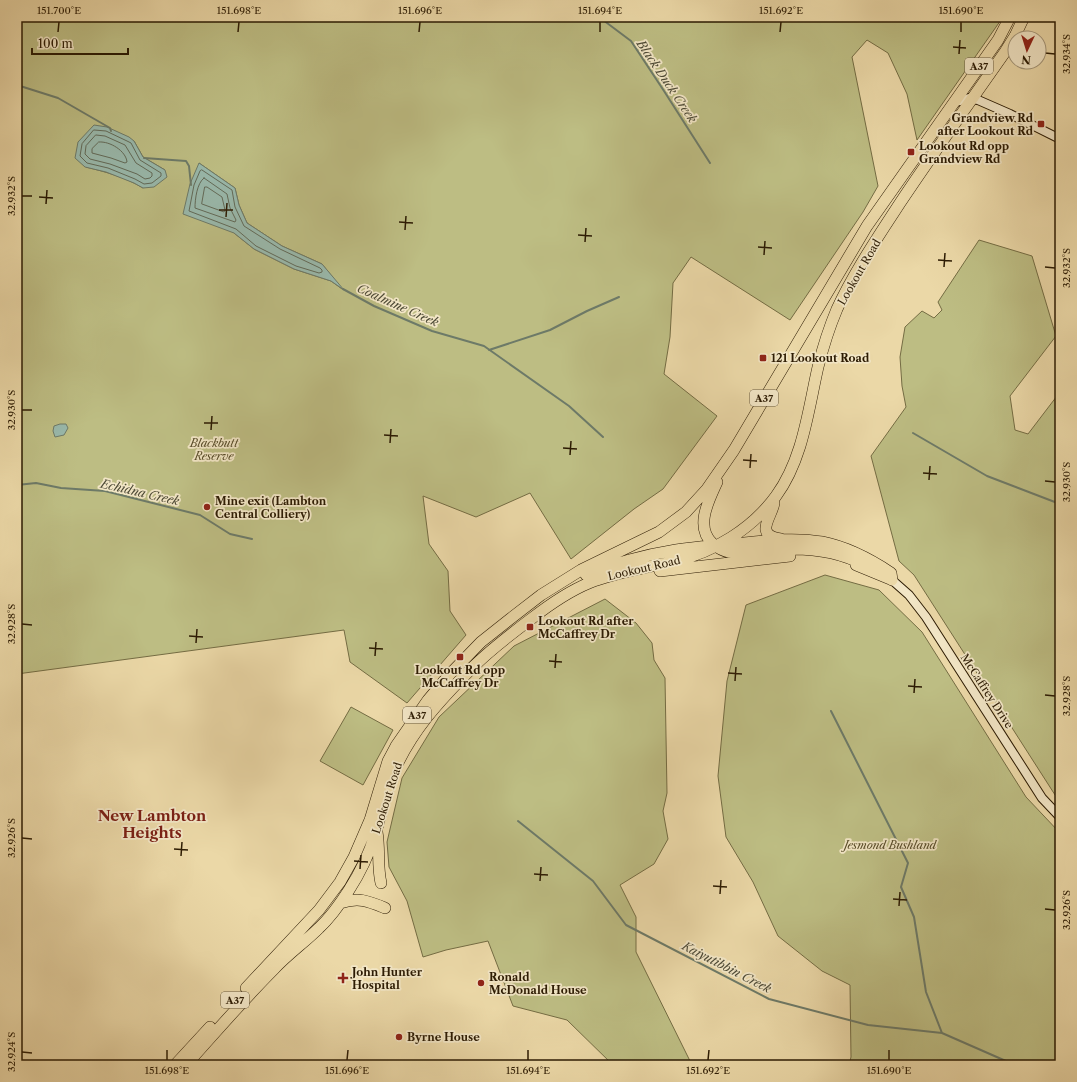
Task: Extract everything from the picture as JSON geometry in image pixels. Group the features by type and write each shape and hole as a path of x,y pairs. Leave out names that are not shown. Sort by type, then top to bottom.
{"highway":[{"name":"Lookout Road","path":"175,1065 328,899 345,873 363,837 370,820 388,761 396,746 428,700 450,674 481,642 510,618 551,588 581,570 646,539 677,520 707,489 734,450 867,226 998,40 1010,17"},
{"name":"Lookout Road","path":"186,1065 270,972 320,928 340,903 365,862 377,830 383,803 394,771 407,746 426,717 473,667 496,646 564,596 588,583 619,573 678,561 715,546 745,528 762,513 776,497 790,473 796,458 805,428 824,346 836,312 848,286 920,174 1005,52 1024,17"},
{"path":"734,450 710,500 704,521 706,537 715,546 724,551 733,552 792,549 811,550 833,554 858,562 892,580"},
{"path":"776,497 774,509 769,515 766,528 773,537 787,540"},
{"path":"704,521 708,532 716,536 726,536 745,528"},
{"path":"551,588 632,559 678,549 787,540 822,542 849,550 875,563 891,574 892,580"},
{"path":"619,573 626,576 757,559 803,555 843,560 892,580"},
{"path":"377,830 380,846 379,870 381,883"},
{"path":"340,903 349,900 361,900 385,908"}],"main road":[{"path":"954,102 973,98 1010,114 1060,139"},
{"name":"McCaffrey Drive","path":"892,580 909,595 926,617 1042,798 1060,817"}],"green space":[{"name":"Blackbutt Reserve","path":"17,17 1003,17 917,140 907,94 888,53 867,40 852,57 878,186 863,212 790,320 691,257 673,283 670,337 664,374 717,416 663,489 634,509 571,559 530,493 476,517 423,496 429,544 448,571 450,611 466,635 407,703 350,662 344,630 17,674","holes":["134,141 143,157 165,170 143,188 122,178 86,167","199,163 235,188 239,205 247,223 282,246 322,264 342,289 331,281 294,269 254,249 234,233"]},
{"path":"979,240 1032,256 1056,336 1010,396 1015,430 1028,434 1060,392 1060,790 1057,798 914,575 899,561 871,456 906,407 902,386 900,357 905,327 922,311 934,318 942,310 938,302"},
{"name":"Jesmond Bushland","path":"825,575 879,590 922,632 1026,797 1060,833 1060,1065 849,1065 851,1057 850,985 822,971 778,936 753,882 726,837 718,776 727,681 746,605"},
{"path":"605,599 636,623 652,643 654,660 665,678 667,793 663,811 668,839 654,864 620,885 636,917 636,952 692,1065 613,1065 567,1020 513,1006 488,941 446,950 423,957 407,901 389,867 387,842 402,778 439,717 514,646"},
{"path":"351,707 393,730 363,785 320,761"}],"water":[{"path":"94,125 107,127 129,137 134,141 143,157 165,170 167,177 154,187 143,188 106,172 85,167 75,158 78,142"},
{"path":"199,163 235,188 239,205 247,223 282,246 322,264 344,290 331,281 294,269 254,249 234,233 183,214 190,184"},
{"path":"66,424 68,428 64,435 55,437 53,431 54,426"}],"waterway":[{"name":"Black Duck Creek","path":"599,17 631,41 710,163"},
{"name":"Coalmine Creek","path":"17,85 58,98 110,128 111,131"},
{"name":"Coalmine Creek","path":"144,158 186,161 189,166 191,185"},
{"name":"Coalmine Creek","path":"343,289 374,306 432,331 484,346 569,406 603,437"},
{"path":"489,350 550,330 619,297"},
{"path":"913,433 987,476 1060,504"},
{"name":"Echidna Creek","path":"17,485 36,483 61,488 105,491 200,515 230,534 252,539"},
{"path":"831,711 908,863 901,887 914,917 926,992 942,1033"},
{"name":"Kaiyutibbin Creek","path":"518,821 593,881 626,925 769,999 868,1025 942,1033 1015,1065"}],"place":[{"name":"Grandview Rd after Lookout Rd","path":"1041,124"},
{"name":"Lookout Rd opp Grandview Rd","path":"911,152"},
{"name":"121 Lookout Road","path":"763,358"},
{"name":"Mine exit (Lambton Central Colliery)","path":"207,507"},
{"name":"Lookout Rd after McCaffrey Dr","path":"530,627"},
{"name":"Lookout Rd opp McCaffrey Dr","path":"460,657"},
{"name":"John Hunter Hospital","path":"343,978"},
{"name":"Ronald McDonald House","path":"481,983"},
{"name":"Byrne House","path":"399,1037"}],"district":[{"name":"New Lambton Heights","path":"152,824"}]}
